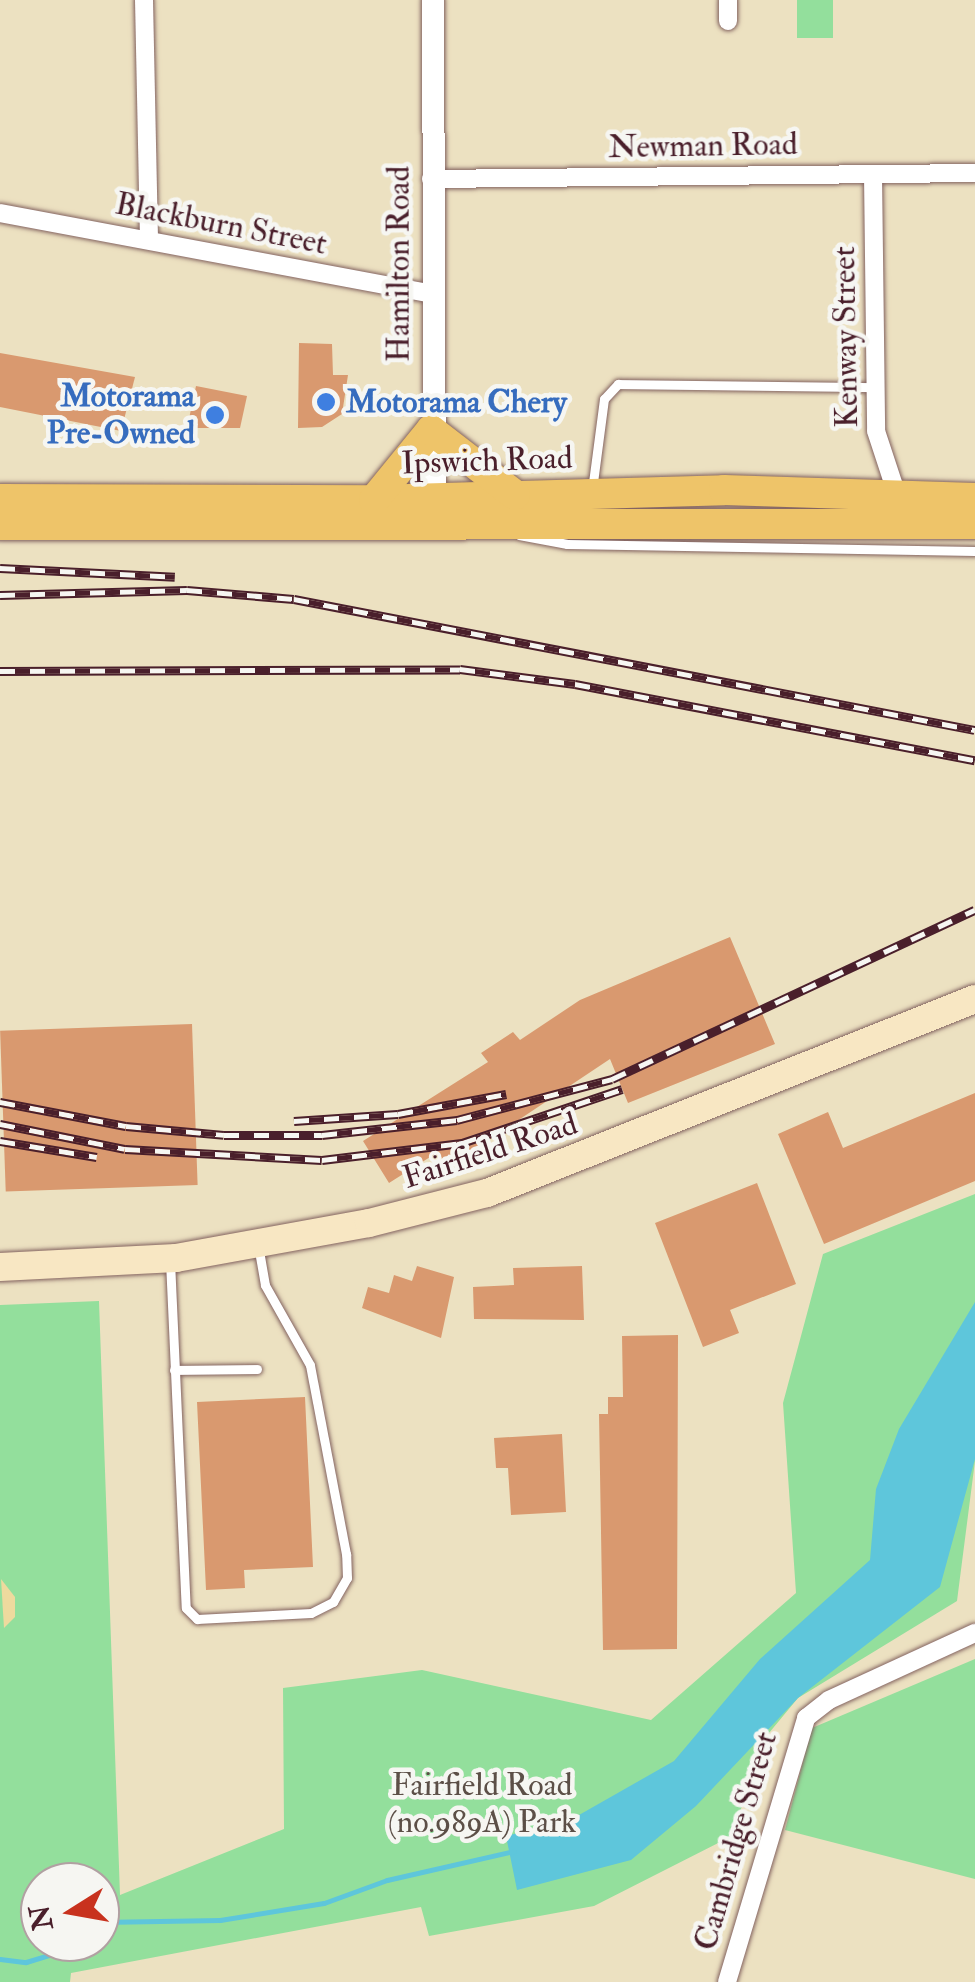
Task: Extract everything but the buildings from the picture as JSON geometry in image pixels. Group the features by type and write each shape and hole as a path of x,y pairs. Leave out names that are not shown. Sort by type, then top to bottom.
{"highway":[{"path":"374,500 430,430 515,495"},
{"name":"Ipswich Road","path":"0,525 435,513 515,495 975,498"},
{"name":"Ipswich Road","path":"0,498 374,500 499,527 975,524"}],"main road":[{"name":"Fairfield Road","path":"0,1267 170,1259 406,1215 534,1178 975,999"}],"street":[{"path":"144,0 150,240"},
{"name":"Hamilton Road","path":"433,0 430,430 435,513"},
{"path":"728,0 728,21"},
{"name":"Newman Road","path":"432,179 975,173"},
{"name":"Kenway Street","path":"872,174 879,455 897,495"},
{"name":"Blackburn Street","path":"0,213 431,294"},
{"name":"Cambridge Street","path":"726,1982 806,1718 829,1700 975,1633"}],"lane":[{"path":"592,493 604,399 618,384 876,388"},
{"name":"Ipswich Road","path":"499,527 566,544 975,551"},
{"path":"170,1259 186,1608 197,1619 311,1614 334,1602 347,1578 346,1554 310,1365 265,1285 258,1244"},
{"path":"174,1370 256,1369"}],"green space":[{"path":"797,0 833,0 833,38 797,38"},
{"name":"Fairfield Road (no.989A) Park","path":"975,1194 975,1461 957,1601 798,1698 764,1739 732,1836 594,1906 429,1936 421,1907 71,1973 70,1982 0,1982 0,1305 99,1301 119,1862 20,1862 20,1962 120,1962 120,1895 284,1829 283,1688 422,1670 651,1720 796,1593 783,1403 823,1254"},
{"path":"975,1659 975,1879 785,1830 812,1728"}],"sand":[{"path":"1,1579 15,1597 15,1617 4,1628"}],"water":[{"path":"975,1302 975,1459 940,1587 798,1698 696,1806 631,1860 517,1890 506,1836 572,1819 674,1761 760,1659 870,1560 876,1489 899,1429"}],"waterway":[{"path":"120,1922 220,1920 324,1903 387,1880 514,1851"},
{"path":"0,1959 20,1961"}],"railway":[{"path":"0,568 175,577"},
{"path":"0,595 187,590 294,599 975,730"},
{"path":"0,671 460,669 575,684 975,760"},
{"path":"0,1102 126,1126 224,1135 322,1135 457,1120 612,1079 975,910"},
{"path":"0,1124 125,1149 322,1160 462,1143 622,1089"},
{"path":"294,1121 398,1114 506,1094"},
{"path":"0,1141 97,1157"}],"place":[{"name":"Motorama Chery","path":"326,402"},
{"name":"Motorama Pre-Owned","path":"215,415"}]}
